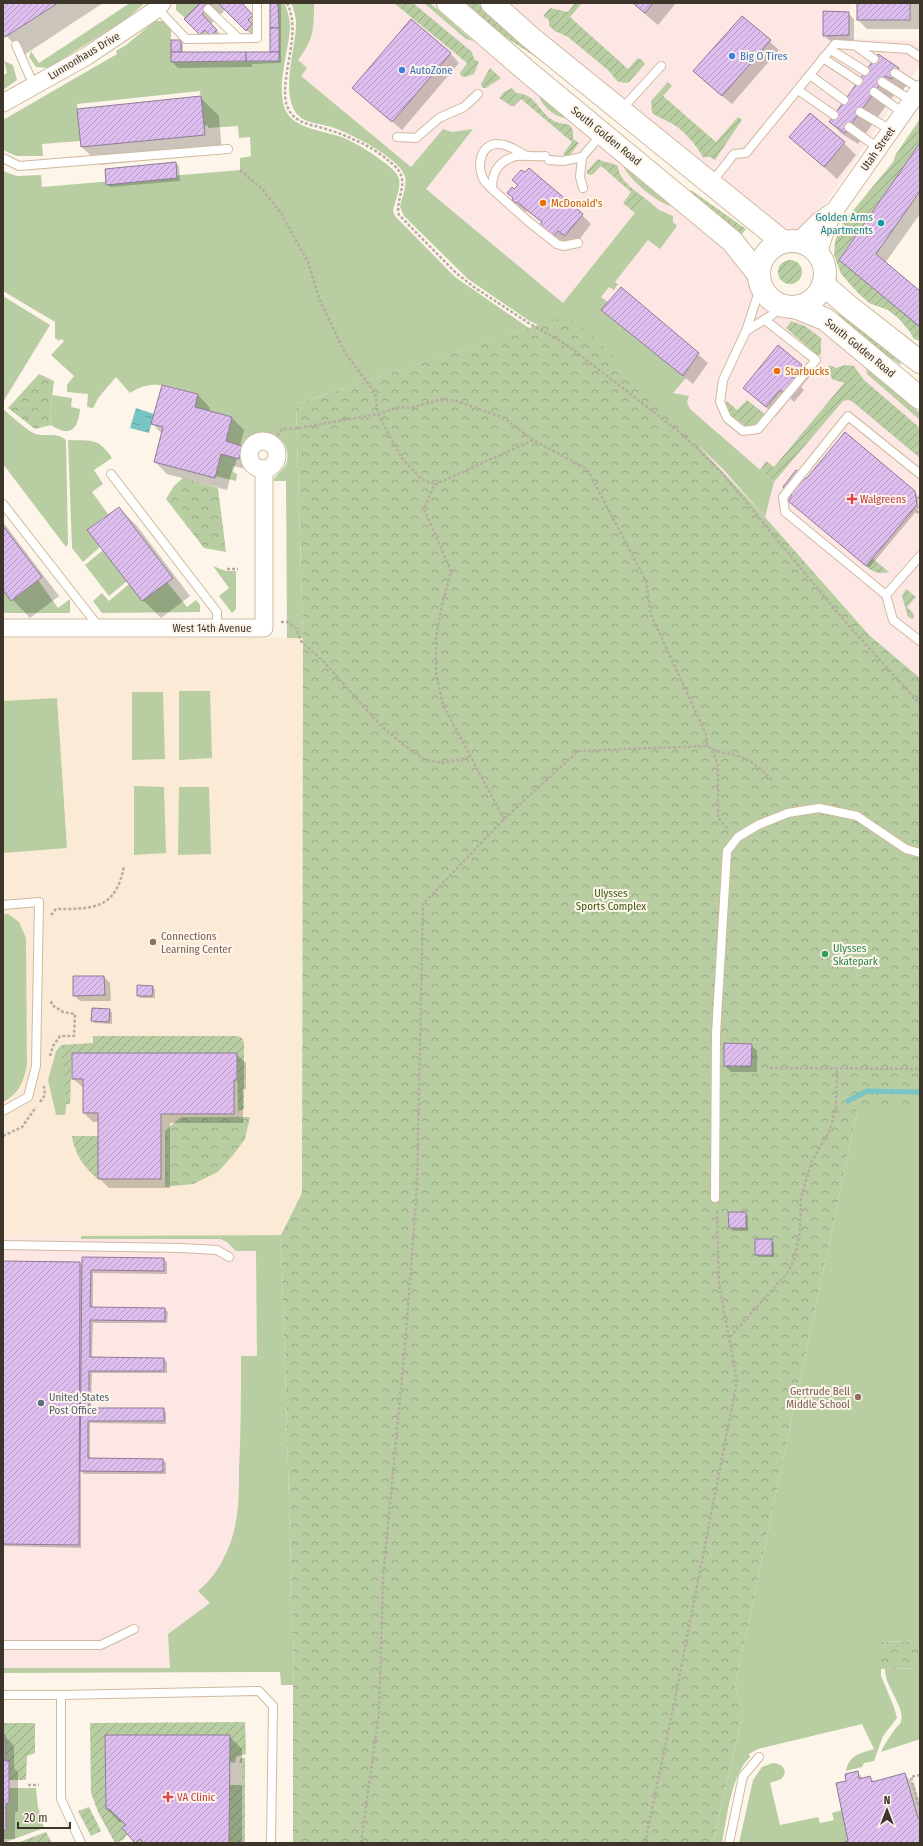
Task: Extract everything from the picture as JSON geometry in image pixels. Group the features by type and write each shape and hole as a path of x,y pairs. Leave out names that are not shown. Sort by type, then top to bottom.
{"main road":[{"name":"South Golden Road","path":"448,3 528,72 732,241 760,280"},
{"path":"492,3 530,37 711,183 791,242 810,246 818,253 824,264 825,277 818,294 806,304 789,306 770,299 760,280 761,261 768,252 791,242"},
{"path":"823,284 847,305 920,362"},
{"name":"South Golden Road","path":"789,306 825,319 920,398"}],"street":[{"name":"Lunnonhaus Drive","path":"3,103 87,56 160,6"},
{"name":"Utah Street","path":"818,253 827,226 835,210 914,98"},
{"name":"Utah Street","path":"791,242 835,210"},
{"path":"263,440 272,444 277,452 276,462 273,466 259,469 252,464 248,456 249,451 254,444 263,440"},
{"name":"West 14th Avenue","path":"3,628 264,628 264,469"}],"lane":[{"path":"160,6 186,39 257,38 257,3"},
{"path":"208,9 238,38"},
{"path":"711,183 734,154 746,153 835,44 908,49 920,58"},
{"path":"16,45 34,86"},
{"path":"855,46 874,59"},
{"path":"831,50 865,71"},
{"path":"823,58 858,81"},
{"path":"621,110 661,66"},
{"path":"895,73 914,98"},
{"path":"810,75 844,100"},
{"path":"882,82 914,98"},
{"path":"798,90 834,114"},
{"path":"874,92 914,98"},
{"path":"397,137 416,138 439,118 464,107 478,94"},
{"path":"860,112 891,130"},
{"path":"849,127 878,148"},
{"path":"583,188 580,177 582,157 603,133"},
{"path":"529,157 505,144 498,143 488,146 482,152 481,169 485,182 529,222 558,244 567,246 578,243"},
{"path":"3,158 18,166 228,149"},
{"path":"492,189 492,178 495,170 504,162 518,156 547,158 562,161 582,157"},
{"path":"760,280 746,331 723,380 720,402 728,418 743,431 758,429 816,360 765,320"},
{"path":"746,331 789,306"},
{"path":"920,474 848,416 783,497 785,512 886,595 893,620 920,642"},
{"path":"111,474 217,612 217,628"},
{"path":"3,504 99,627"},
{"path":"886,595 920,556"},
{"path":"716,1202 716,1034 727,852 738,837 758,825 788,813 819,808 857,816 906,849 920,853"},
{"path":"3,905 39,902 36,1066 28,1096 3,1110"},
{"path":"3,1245 181,1248 217,1250 229,1257"},
{"path":"3,1645 101,1645 134,1629"},
{"path":"3,1695 258,1691 273,1706 271,1843"},
{"path":"61,1694 61,1799 81,1843"},
{"path":"729,1843 743,1776 760,1757"}],"path":[{"path":"287,3 293,24 285,92 287,106 293,116 304,123 359,141 380,155 398,171 402,179 397,208 399,215 456,273 474,287 527,322 567,345 678,431 697,448 722,473 847,624 920,704"},
{"path":"240,170 262,189 281,213 308,262 319,298 344,351 375,393 378,414 401,457 421,479 434,485"},
{"path":"272,444 282,428 293,429 378,414 398,407 409,408 443,399 457,401 504,418 533,440 587,468 646,581 651,615 706,734 707,746"},
{"path":"504,819 443,705 436,672 436,638 442,605 451,571 424,509 434,485 533,440"},
{"path":"916,511 920,514"},
{"path":"227,569 238,569"},
{"path":"287,622 296,628 301,641 325,663 381,726 409,749 426,760 442,763 471,757"},
{"path":"361,1843 379,1713 383,1579 406,1334 416,1194 423,904 504,819 578,751 707,746 712,750 718,765 718,818 730,831"},
{"path":"712,750 721,751 746,759 762,770 773,781"},
{"path":"48,918 56,909 88,909 108,901 122,879 124,866"},
{"path":"49,1058 53,1046 60,1036 74,1036 75,1014 63,1012 52,1005 50,998"},
{"path":"770,1068 920,1069"},
{"path":"729,1337 788,1272 794,1260 800,1232 801,1197 812,1162 830,1130 836,1107 837,1069"},
{"path":"3,1136 22,1127 45,1095 44,1083"},
{"path":"802,1174 807,1177"},
{"path":"645,1843 675,1699 737,1380 719,1284 716,1202"},
{"path":"920,1775 911,1777 918,1804 920,1804"},
{"path":"28,1785 39,1785"}],"shaded area":[{"path":"301,3 435,3 721,245 753,283 753,297 784,316 790,313 828,332 920,409 920,678 869,635 765,517 419,190 400,162 293,83"},
{"path":"509,3 850,3 850,39 920,41 920,65 810,226 801,231 789,230 778,226 669,139"},
{"name":"Connections Learning Center","path":"3,638 303,638 302,1193 281,1235 3,1237"},
{"path":"281,1235 294,1668 3,1668 3,1237"}],"green space":[{"path":"130,3 145,3 125,20 48,68 36,67 29,57 31,51 39,63"},
{"path":"176,3 200,3 185,18 176,10"},
{"path":"278,3 285,4 290,22 283,74 282,98 290,117 296,122 309,128 339,136 351,141 371,153 391,168 399,179 399,191 393,211 395,216 455,277 529,328 296,404 303,638 287,638 286,481 273,481 287,461 287,452 284,444 279,438 273,434 257,434 249,438 242,446 226,441 232,417 195,407 198,394 164,385 147,386 130,393 116,377 99,397 93,408 87,407 88,394 67,392 67,385 74,376 51,355 64,341 61,339 59,341 55,338 55,322 3,291 3,171 17,176 41,175 42,187 240,170 240,158 251,156 250,137 239,138 238,126 208,128 208,125 204,126 200,91 77,104 80,141 42,144 43,156 16,156 3,150 3,120 117,54 116,51 126,45 155,21 164,21 171,29 171,62 279,61"},
{"path":"291,3 314,3 312,33 307,46 298,60 307,68 301,76 411,167 443,129 452,132 473,129 426,189 563,303 646,199 659,210 673,216 673,222 677,226 660,249 648,240 615,282 618,284 614,290 609,287 601,297 608,302 601,310 686,378 673,393 689,396 687,402 690,409 774,482 765,517 723,469 681,429 561,337 528,320 468,279 404,216 400,207 405,188 405,177 402,170 395,162 373,147 349,134 302,119 300,117 294,109 290,98 289,86 296,24 295,13"},
{"path":"394,3 413,3 472,52 474,59 479,62 474,74 466,77 461,76 460,73 467,63"},
{"path":"424,3 430,3 473,41 466,39"},
{"path":"464,3 478,3 538,54 536,57 502,35"},
{"path":"575,3 582,3 570,17 628,69 638,58 645,64 629,82 625,83 617,81 608,70 568,37 555,31 549,26 549,20 543,16 550,8 568,12"},
{"path":"4,61 13,65 17,80 3,90 3,75 7,73"},
{"path":"490,68 501,78 486,88 483,88 481,84"},
{"path":"668,82 672,86 663,96 716,142 738,117 742,120 715,160 710,157 703,157 685,134 671,123 652,113 651,101"},
{"path":"512,88 516,93 523,94 533,100 544,113 554,121 571,126 573,139 579,143 568,157 563,154 572,142 521,99 514,106 511,106 499,98 504,92"},
{"path":"539,95 567,118 563,118 550,111 542,103"},
{"path":"920,119 920,143 839,259 920,327 920,341 914,339 899,319 888,310 869,303 859,294 841,274 834,255 835,241 842,224 893,162 896,154"},
{"path":"598,159 618,166 624,181 646,199 635,213 623,203 631,192 601,166 592,175 587,174 587,171"},
{"path":"623,165 671,206 658,200 643,189 630,176"},
{"path":"691,190 746,229 741,235 689,192"},
{"path":"790,260 799,263 802,272 799,281 790,284 781,281 778,272 781,263"},
{"path":"3,296 50,325 3,402"},
{"path":"841,311 901,363 901,365 867,342 836,317"},
{"name":"Ulysses Sports Complex","path":"568,315 616,358 765,517 869,635 920,678 920,1107 858,1107 735,1687 743,1713 713,1843 293,1843 294,1668 281,1235 302,1193 303,638 296,404"},
{"path":"791,321 805,326 821,338 821,354 818,356 786,328"},
{"path":"829,365 836,368 845,365 854,366 864,380 920,428 920,458 849,400 843,401 774,482 760,470 766,461 774,467 844,383 832,379 828,368"},
{"path":"866,368 920,413 920,420 867,374"},
{"path":"39,374 54,381 50,412 51,425 35,429 8,408"},
{"path":"52,395 72,398 71,407 80,409 77,422 72,429 64,431 51,425 50,412"},
{"path":"747,400 765,414 756,425 747,427 730,415 726,404 727,401 737,410"},
{"path":"3,409 33,433 40,435 55,435 66,440 68,544 66,547 3,464"},
{"path":"68,440 98,443 112,458 94,470 103,484 92,492 108,514 87,530 100,547 83,562 72,548"},
{"path":"221,454 237,458 233,472 237,474 236,481 215,476"},
{"path":"183,478 218,488 226,552 204,548 166,499 174,486"},
{"path":"103,550 127,581 109,596 85,565"},
{"path":"872,558 889,572 874,572 866,566"},
{"path":"213,566 226,571 236,571 236,609 232,613 219,596 229,588"},
{"path":"38,580 58,608 70,599 70,613 3,613 3,590 11,601"},
{"path":"167,582 187,607 196,600 200,605 200,612 102,613 93,601 102,593 109,601 129,584"},
{"path":"906,589 916,597 907,607 914,614 913,619 908,617 902,596"},
{"path":"179,691 210,691 212,758 179,760"},
{"path":"132,692 163,692 165,759 132,760"},
{"path":"57,698 67,848 3,853 3,701"},
{"path":"134,786 164,787 166,853 134,855"},
{"path":"179,787 209,787 211,854 178,855"},
{"path":"3,914 8,914 19,922 26,938 27,1065 20,1087 13,1096 3,1102"},
{"path":"93,1036 237,1036 242,1038 244,1043 244,1109 238,1111 237,1053 72,1053 70,1104 66,1104 61,1045 93,1043"},
{"path":"61,1045 67,1099 65,1115 56,1115 48,1080 56,1051"},
{"name":"Gertrude Bell Middle School","path":"858,1107 920,1107 920,1641 881,1642 881,1676 897,1718 883,1736 874,1761 864,1763 862,1767 846,1771 852,1758 874,1749 862,1724 758,1749 749,1754 750,1757 738,1774 728,1809 722,1843 713,1843 743,1713 735,1687"},
{"path":"181,1117 250,1117 245,1139 218,1172 193,1184 165,1187 165,1131"},
{"path":"72,1136 98,1136 98,1179 81,1160 75,1148"},
{"path":"281,1235 294,1668 293,1685 281,1685 280,1672 3,1673 3,1668 170,1668 168,1634 210,1603 198,1591 214,1574 223,1560 232,1538 236,1521 239,1495 241,1356 257,1356 256,1251 236,1251 227,1242 220,1239 81,1239 81,1236"},
{"path":"920,1641 920,1668 881,1669 881,1642"},
{"path":"920,1668 920,1739 881,1752 900,1723 902,1716 898,1703 888,1682 885,1669"},
{"path":"245,1722 246,1754 236,1757 235,1763 105,1735 106,1809 109,1809 126,1825 122,1828 128,1834 123,1840 115,1843 98,1812 91,1793 90,1723"},
{"path":"3,1723 35,1723 35,1753 27,1756 26,1780 9,1780 9,1761 5,1761 5,1735 3,1735"},
{"path":"241,1758 245,1758 245,1843 229,1843 229,1785 242,1785 242,1763 239,1763"},
{"path":"773,1763 779,1764 785,1772 781,1779 770,1783 780,1825 818,1817 820,1823 834,1820 832,1813 842,1810 848,1841 841,1843 739,1843 753,1780 762,1767"},
{"path":"9,1788 36,1788 38,1807 44,1828 3,1843 3,1830 6,1830 6,1803 9,1803"},
{"path":"89,1807 101,1831 91,1836 78,1811"},
{"path":"46,1832 52,1843 17,1843"}],"water":[{"path":"136,408 154,414 149,433 130,428"}],"building":[{"path":"3,3 58,3 5,37 3,34"},
{"path":"200,3 213,3 202,14 217,30 211,36 205,30 200,35 184,19"},
{"path":"218,3 242,3 253,15 248,20 252,24 246,31"},
{"path":"270,3 278,3 279,28 270,28"},
{"path":"633,3 653,3 645,13"},
{"path":"857,3 910,3 910,20 857,20"},
{"path":"823,11 849,12 849,35 823,36"},
{"name":"Big O Tires","path":"742,16 771,40 722,96 693,71"},
{"name":"AutoZone","path":"411,19 451,53 392,122 352,88"},
{"path":"270,28 279,28 279,52 270,52"},
{"path":"171,40 181,40 181,52 171,52"},
{"path":"171,52 246,52 246,61 171,62"},
{"path":"246,52 279,52 279,61 246,61"},
{"path":"878,54 899,68 891,79 886,76 845,133 829,122"},
{"path":"201,96 205,135 81,147 77,109"},
{"path":"810,113 845,142 824,167 789,137"},
{"name":"Golden Arms Apartments","path":"920,143 920,191 876,254 920,291 920,327 839,260"},
{"path":"176,162 177,178 106,185 105,169"},
{"name":"McDonald's","path":"529,168 583,214 565,236 558,231 552,237 539,226 542,222 517,202 516,203 512,200 513,198 507,193 512,187 514,189 518,185 512,180 521,170 525,172"},
{"path":"621,287 699,353 683,376 601,310"},
{"name":"Starbucks","path":"778,345 802,365 792,377 795,380 784,393 780,390 766,407 743,388"},
{"path":"162,385 198,394 195,407 232,417 226,441 242,446 239,459 221,454 215,478 154,462 163,427 151,424"},
{"name":"Walgreens","path":"845,432 915,491 917,505 866,566 788,501 792,495 783,487 796,470 806,479"},
{"path":"119,507 173,578 142,601 87,530"},
{"path":"3,526 42,577 11,601 3,590"},
{"path":"73,976 104,976 105,995 73,996"},
{"path":"137,985 153,986 152,996 137,996"},
{"path":"92,1008 110,1009 109,1022 91,1021"},
{"path":"724,1043 752,1044 751,1066 724,1066"},
{"path":"72,1053 237,1053 237,1080 234,1080 234,1114 161,1114 161,1179 98,1179 98,1113 83,1113 83,1079 72,1079"},
{"path":"728,1212 746,1212 746,1228 729,1228"},
{"path":"755,1239 772,1239 772,1255 755,1255"},
{"path":"82,1257 164,1258 164,1271 91,1270 90,1307 165,1308 165,1321 90,1320 90,1357 164,1358 164,1371 89,1371 89,1408 164,1408 164,1421 88,1421 88,1458 163,1459 163,1472 80,1471"},
{"name":"United States Post Office","path":"3,1261 80,1262 79,1545 3,1544"},
{"path":"3,1735 5,1735 5,1761 9,1761 9,1803 6,1803 6,1830 3,1830"},
{"name":"VA Clinic","path":"105,1735 230,1735 229,1843 144,1843 140,1839 135,1843 122,1828 126,1825 109,1809 106,1809"},
{"path":"858,1771 859,1779 870,1776 872,1782 905,1773 918,1818 920,1818 920,1843 841,1843 848,1841 836,1783 846,1781 845,1774"}],"waterway":[{"path":"848,1101 867,1091 920,1092"}],"place":[{"name":"Big O Tires","path":"732,56"},
{"name":"AutoZone","path":"402,70"},
{"name":"McDonald's","path":"543,203"},
{"name":"Golden Arms Apartments","path":"881,223"},
{"name":"Starbucks","path":"777,371"},
{"name":"Walgreens","path":"852,499"},
{"name":"Connections Learning Center","path":"153,942"},
{"name":"Ulysses Skatepark","path":"825,954"},
{"name":"Gertrude Bell Middle School","path":"858,1397"},
{"name":"United States Post Office","path":"41,1403"},
{"name":"VA Clinic","path":"168,1797"}]}
